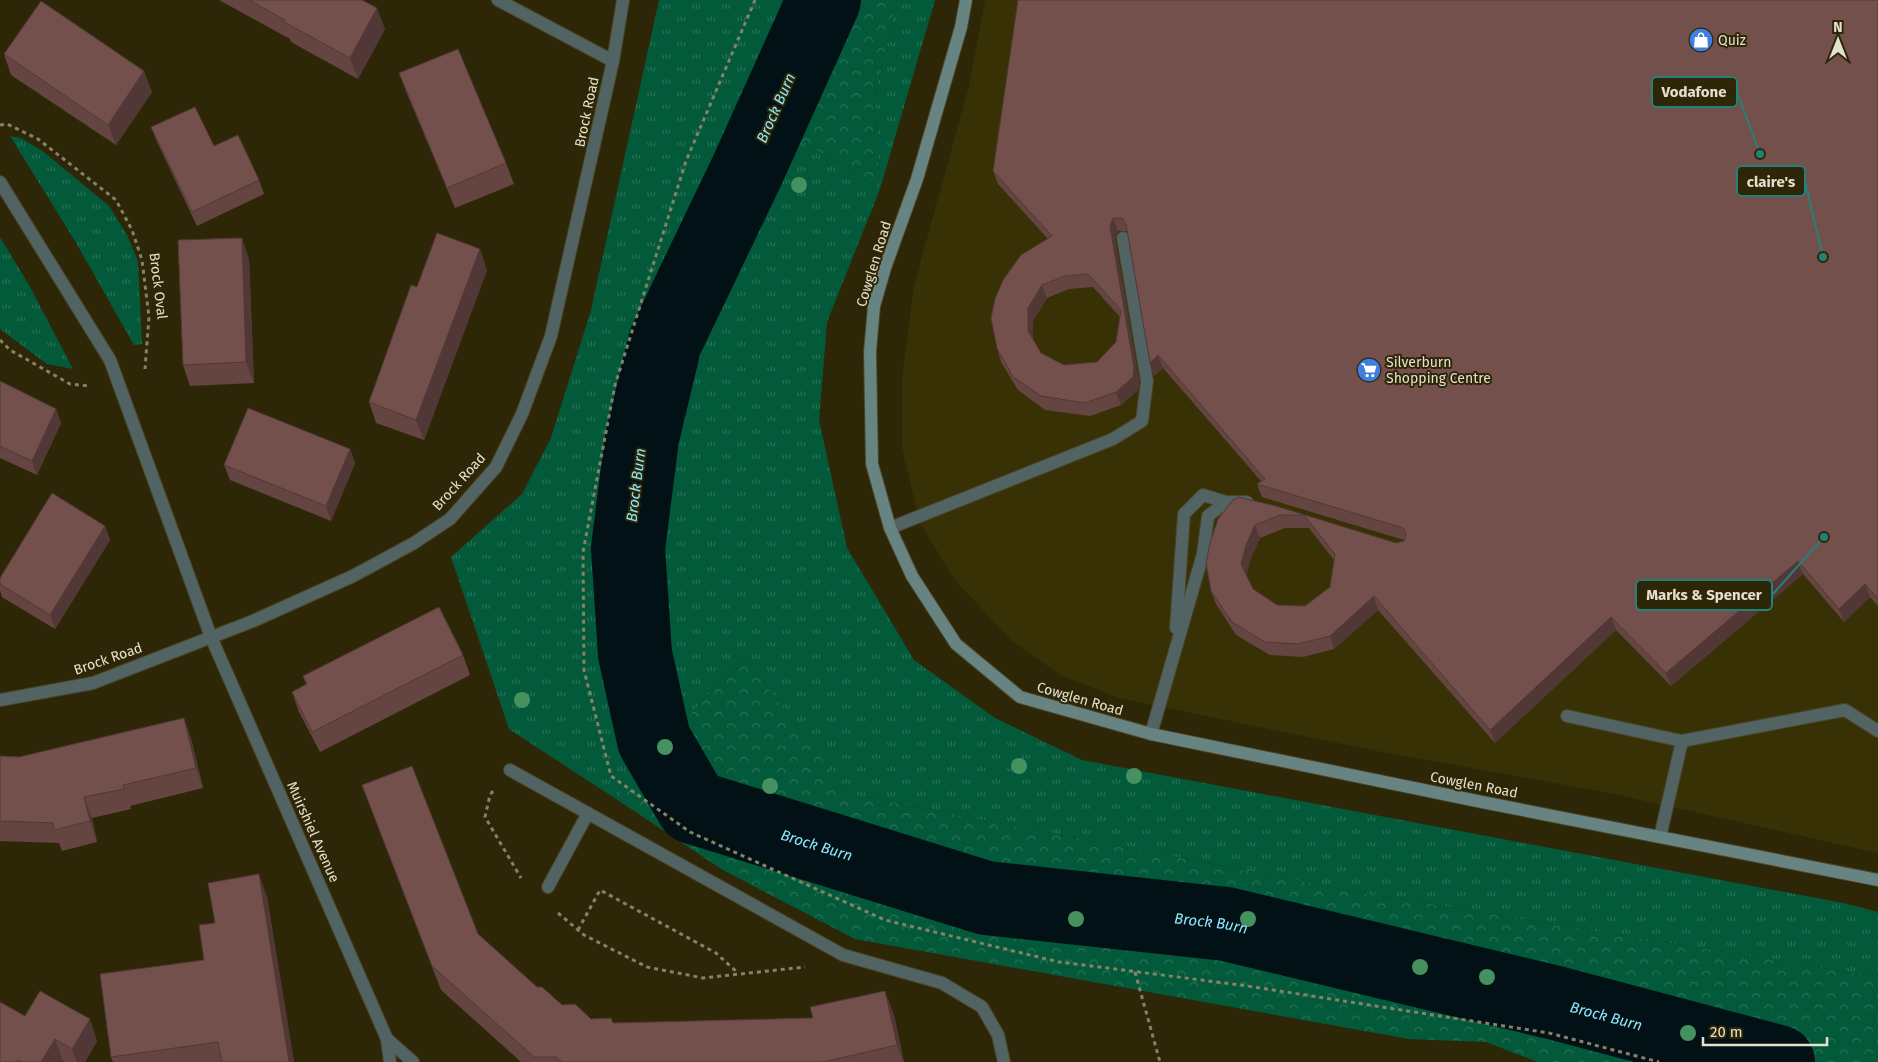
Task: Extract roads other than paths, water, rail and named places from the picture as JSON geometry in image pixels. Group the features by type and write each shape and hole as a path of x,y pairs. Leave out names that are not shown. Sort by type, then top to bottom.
{"street":[{"path":"498,0 613,61"},
{"name":"Brock Road","path":"0,700 93,683 253,621 352,576 414,543 450,519 496,466 522,414 551,336 613,61 623,0"},
{"name":"Cowglen Road","path":"966,0 961,27 917,179 885,268 874,306 870,352 872,464 890,528 912,576 956,644 1020,697 1151,734 1878,880"},
{"path":"0,182 110,360 211,637"},
{"path":"890,528 1113,439 1142,420 1147,381 1124,238"},
{"path":"1174,652 1184,514 1203,495 1226,502 1254,502 1264,505"},
{"path":"1151,734 1203,554 1208,516 1226,502"},
{"name":"Muirshiel Avenue","path":"211,637 387,1039 390,1062"},
{"path":"1568,716 1682,741 1845,710 1878,730"},
{"path":"1660,837 1682,741"},
{"path":"510,770 843,954 942,983 982,1007 998,1035 1004,1062"},
{"path":"548,887 588,813"},
{"name":"Muirshiel Avenue","path":"387,1039 413,1062"}],"waterway":[{"name":"Brock Burn","path":"824,0 747,171 665,342 642,438 628,548 635,654 654,740 693,807 986,898 1226,924 1556,1003 1778,1062"}],"place":[{"name":"Quiz","path":"1701,40"},
{"name":"Vodafone","path":"1760,154"},
{"name":"claire's","path":"1823,257"},
{"name":"Silverburn Shopping Centre","path":"1369,370"},
{"name":"Marks & Spencer","path":"1824,537"}]}
